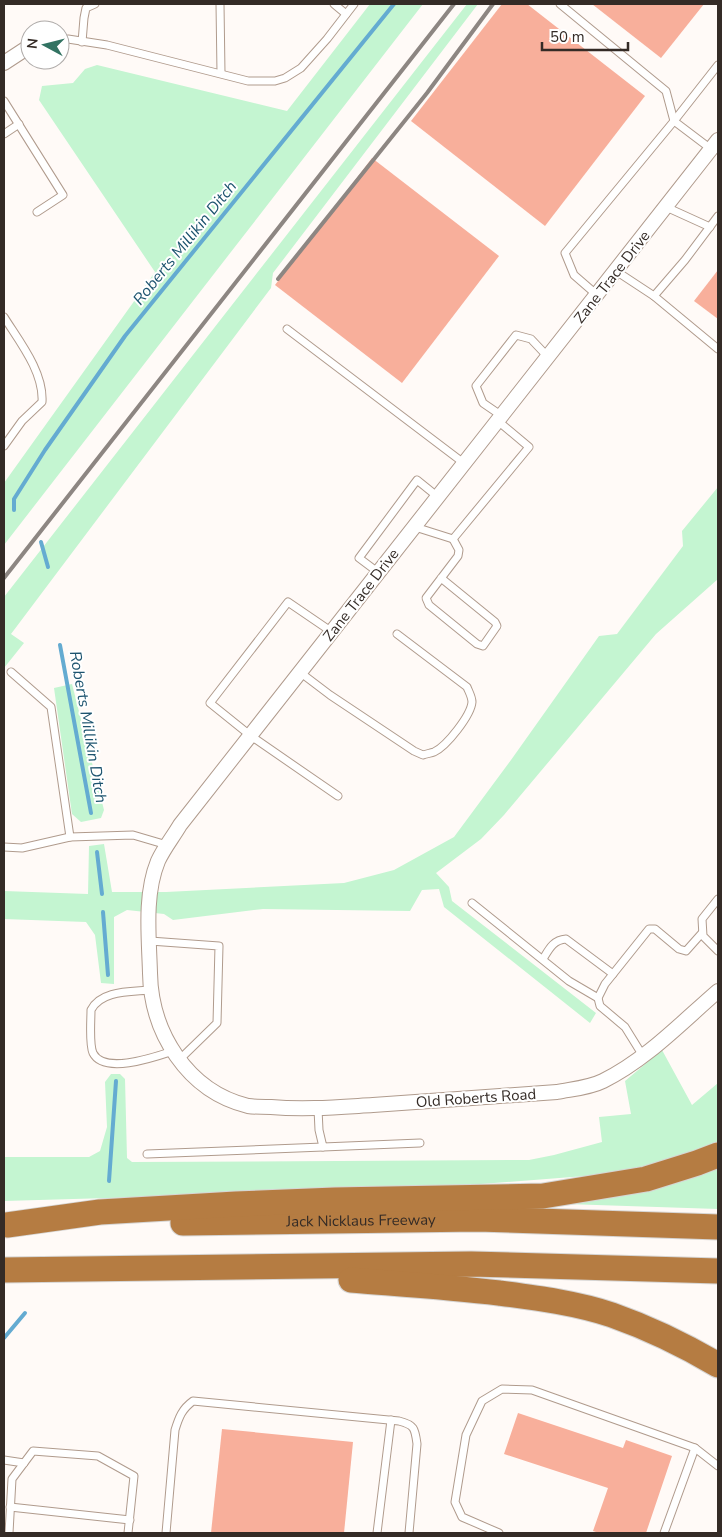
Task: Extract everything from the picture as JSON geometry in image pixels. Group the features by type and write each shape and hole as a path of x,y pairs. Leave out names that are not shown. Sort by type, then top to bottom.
{"highway":[{"path":"6,1225 100,1212 236,1204 353,1199 543,1196 646,1179 718,1155"},
{"name":"Jack Nicklaus Freeway","path":"6,1225 478,1219 718,1227"},
{"path":"4,1270 471,1264 718,1271"},
{"path":"194,1267 470,1290 527,1296 565,1303 610,1314 647,1328 692,1349 718,1365"}],"street":[{"path":"4,63 20,53"},
{"name":"Zane Trace Drive","path":"205,1085 176,1056 163,1034 156,1017 150,990 151,890 159,860 167,845 180,825 715,145"},
{"name":"Old Roberts Road","path":"205,1085 248,1106 318,1109 557,1092 602,1082 643,1056 718,990"}],"lane":[{"path":"82,42 86,8 95,4"},
{"path":"220,4 221,73"},
{"path":"334,4 346,14"},
{"path":"70,39 107,44 248,81 264,82 285,78 301,68 354,4"},
{"path":"560,4 666,91 674,121 715,145"},
{"path":"597,295 574,275 565,253 718,65"},
{"path":"711,75 718,80"},
{"path":"4,101 64,195 37,212"},
{"path":"4,134 18,124"},
{"path":"666,207 710,227"},
{"path":"654,296 718,216"},
{"path":"616,271 654,296 718,349"},
{"path":"4,317 30,358 43,393 42,402 22,421 4,446"},
{"path":"287,329 465,464"},
{"path":"453,539 529,447 483,403 476,386 516,334 531,339 548,357"},
{"path":"379,573 359,558 417,480 439,497"},
{"path":"415,527 453,539 459,550 458,556 441,578 426,598 429,605 477,644 484,646 497,626 495,622 441,578"},
{"path":"332,632 288,602 210,703 251,736 338,796"},
{"path":"301,673 330,695 414,751 423,755 434,752 445,745 456,731 471,709 472,699 467,687 397,634"},
{"path":"11,672 51,707 70,837"},
{"path":"4,848 22,848 70,837 133,836 167,845"},
{"path":"718,899 702,919 702,936 718,951"},
{"path":"472,903 569,981 598,998"},
{"path":"643,1056 625,1027 600,1006 598,998 605,984 649,928 655,929 679,949 686,951 702,933"},
{"path":"542,959 553,943 566,939 613,974"},
{"path":"150,941 219,946 217,1023 176,1056 106,1064 98,1059 92,1051 91,1010 93,1006 106,997 119,993 150,990"},
{"path":"318,1109 319,1130 323,1147"},
{"path":"147,1154 420,1143"},
{"path":"499,1533 462,1518 454,1502 466,1435 482,1401 502,1389 532,1390 695,1448 718,1466"},
{"path":"166,1533 175,1430 180,1414 185,1406 193,1401 391,1420 410,1424 415,1431 417,1444 408,1533"},
{"path":"377,1533 391,1420"},
{"path":"664,1533 695,1448"},
{"path":"9,1533 12,1479 33,1452 98,1456 134,1476 128,1533"},
{"path":"4,1460 24,1462"},
{"path":"10,1507 130,1520"}],"green space":[{"path":"370,4 423,4 4,545 4,483 155,272 39,100 42,86 73,83 85,69 97,65 287,111"},
{"path":"467,4 478,4 273,273 271,288 11,634 24,643 4,668 4,597"},
{"path":"718,487 718,579 656,634 504,815 481,839 436,873 449,887 452,901 596,1013 590,1023 444,907 439,889 422,890 410,911 263,909 173,920 164,914 127,910 114,917 114,984 101,983 95,935 86,922 4,919 4,891 88,894 89,846 104,844 112,892 166,892 344,883 394,870 454,837 599,636 617,634 683,546 682,531"},
{"path":"72,684 104,810 101,818 81,822 72,814 54,688"},
{"path":"662,1050 692,1105 718,1083 718,1145 694,1154 601,1179 585,1176 417,1189 4,1201 4,1157 89,1157 100,1151 107,1127 105,1082 111,1074 120,1074 125,1079 127,1158 132,1162 529,1160 602,1142 599,1117 631,1114 625,1081"},
{"path":"718,1163 718,1209 566,1204"}],"building":[{"path":"502,4 527,4 645,96 545,226 411,121"},
{"path":"592,4 704,4 661,58"},
{"path":"372,158 499,256 402,383 275,285"},
{"path":"718,270 718,319 694,301"},
{"path":"518,1413 623,1448 626,1440 672,1456 646,1533 599,1533 593,1531 608,1488 504,1454"},
{"path":"222,1429 353,1442 344,1533 211,1533"}],"waterway":[{"name":"Roberts Millikin Ditch","path":"14,510 14,499 45,450 125,336 394,4"},
{"name":"Roberts Millikin Ditch","path":"41,542 48,567"},
{"name":"Roberts Millikin Ditch","path":"60,645 91,813"},
{"name":"Roberts Millikin Ditch","path":"97,852 102,894"},
{"name":"Roberts Millikin Ditch","path":"103,912 108,975"},
{"name":"Roberts Millikin Ditch","path":"109,1181 116,1081"},
{"name":"Roberts Millikin Ditch","path":"4,1338 25,1313"}],"railway":[{"path":"4,578 454,4"},
{"path":"278,279 427,93 493,4"}]}
